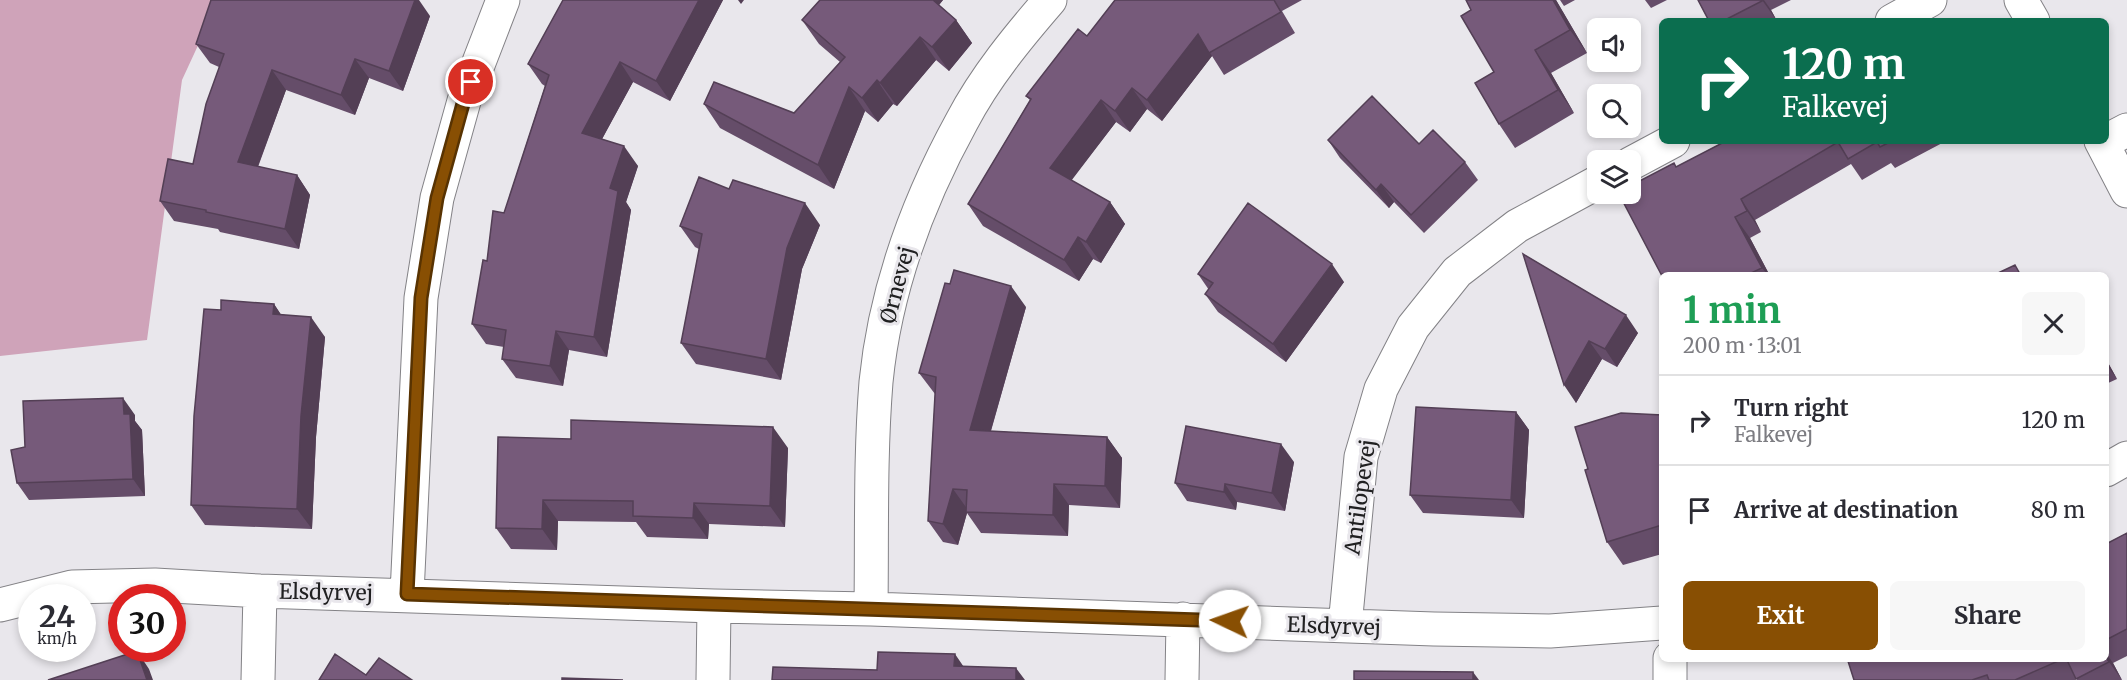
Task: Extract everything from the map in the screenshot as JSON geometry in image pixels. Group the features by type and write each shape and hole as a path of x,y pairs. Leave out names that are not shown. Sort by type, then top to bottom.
{"street":[{"path":"407,594 421,298 437,198 461,111 503,0"},
{"name":"Ørnevej","path":"871,609 872,461 877,381 888,311 907,244 933,179 962,120 999,64 1050,0"},
{"path":"1897,18 1930,0"},
{"path":"2021,0 2031,18"},
{"path":"2110,138 2127,191"},
{"path":"1641,158 1667,144"},
{"name":"Antilopevej","path":"1345,626 1361,456 1381,389 1413,327 1457,272 1517,226 1587,188"},
{"path":"2109,468 2127,458"},
{"name":"Elsdyrvej","path":"0,605 72,587 155,585 260,591 1184,619 1345,626 1550,631 1659,623"},
{"path":"258,680 260,591"},
{"path":"713,680 714,606"},
{"path":"1182,680 1184,619"},
{"path":"1670,662 1670,680"}],"shaded area":[{"path":"0,0 219,0 182,80 147,340 0,356"}],"building":[{"path":"211,0 415,0 389,71 355,59 341,95 272,70 238,162 297,175 285,229 160,201 168,159 193,164 206,104 224,54 196,44"},
{"path":"563,0 699,0 656,81 620,62 582,133 624,146 610,188 618,191 594,337 556,331 550,366 502,359 506,330 472,324 483,260 487,261 493,211 504,213 549,75 528,64"},
{"path":"820,0 933,0 956,20 932,47 920,37 880,83 877,80 862,98 849,87 818,165 704,104 714,82 794,113 845,57 802,20"},
{"path":"1115,0 1274,0 1281,12 1209,53 1198,34 1147,100 1132,88 1115,111 1101,100 1050,168 1110,202 1086,242 1078,237 1064,260 968,204 1031,99 1026,96 1078,29 1087,36"},
{"path":"1466,0 1553,0 1570,30 1535,50 1558,90 1499,124 1475,83 1494,72 1461,16 1471,10"},
{"path":"1698,0 1762,0 1729,18 1707,18"},
{"path":"1372,96 1419,144 1433,130 1465,162 1411,215 1381,184 1376,190 1328,140"},
{"path":"1720,144 1835,144 1741,199 1747,211 1735,217 1762,268 1753,272 1660,272 1624,204 1641,204 1641,180 1674,163 1676,167"},
{"path":"1839,144 1874,144 1848,159"},
{"path":"699,177 729,189 733,180 805,203 787,248 766,359 681,343 702,234 680,226"},
{"path":"1248,203 1332,264 1273,344 1205,294 1213,283 1198,274"},
{"path":"1523,254 1626,315 1605,349 1589,341 1564,385"},
{"path":"2015,265 2019,272 2000,272"},
{"path":"954,270 1011,286 970,430 1107,437 1105,486 1054,484 1053,515 966,512 967,490 953,489 943,524 928,521 936,377 919,373 945,283 950,284"},
{"path":"221,300 274,304 273,314 311,317 301,416 297,509 191,505 194,416 204,309 221,310"},
{"path":"123,398 124,414 130,414 133,479 17,483 11,450 25,447 23,401"},
{"path":"1416,407 1516,412 1511,500 1410,495"},
{"path":"1621,413 1659,415 1659,526 1607,542 1585,470 1588,469 1575,427"},
{"path":"571,420 773,427 770,506 694,503 693,518 633,516 633,501 543,500 542,529 496,528 498,437 571,439"},
{"path":"1186,426 1281,444 1272,493 1225,484 1224,492 1175,483"},
{"path":"2127,533 2127,629 2109,638 2109,542"},
{"path":"878,652 955,654 954,666 1016,668 1016,680 772,680 773,667 877,670"},
{"path":"335,654 366,675 379,658 412,680 319,680"},
{"path":"108,660 141,662 147,680 48,680"},
{"path":"1848,662 2056,662 2015,680 1989,680 1987,675 1972,680 1854,680"},
{"path":"2068,662 2109,662 2076,679"},
{"path":"1354,671 1473,672 1473,680 1354,680"},
{"path":"562,678 623,680 562,680"}],"route":[{"path":"471,82 437,198 421,298 407,594 583,602 1230,621"}]}
